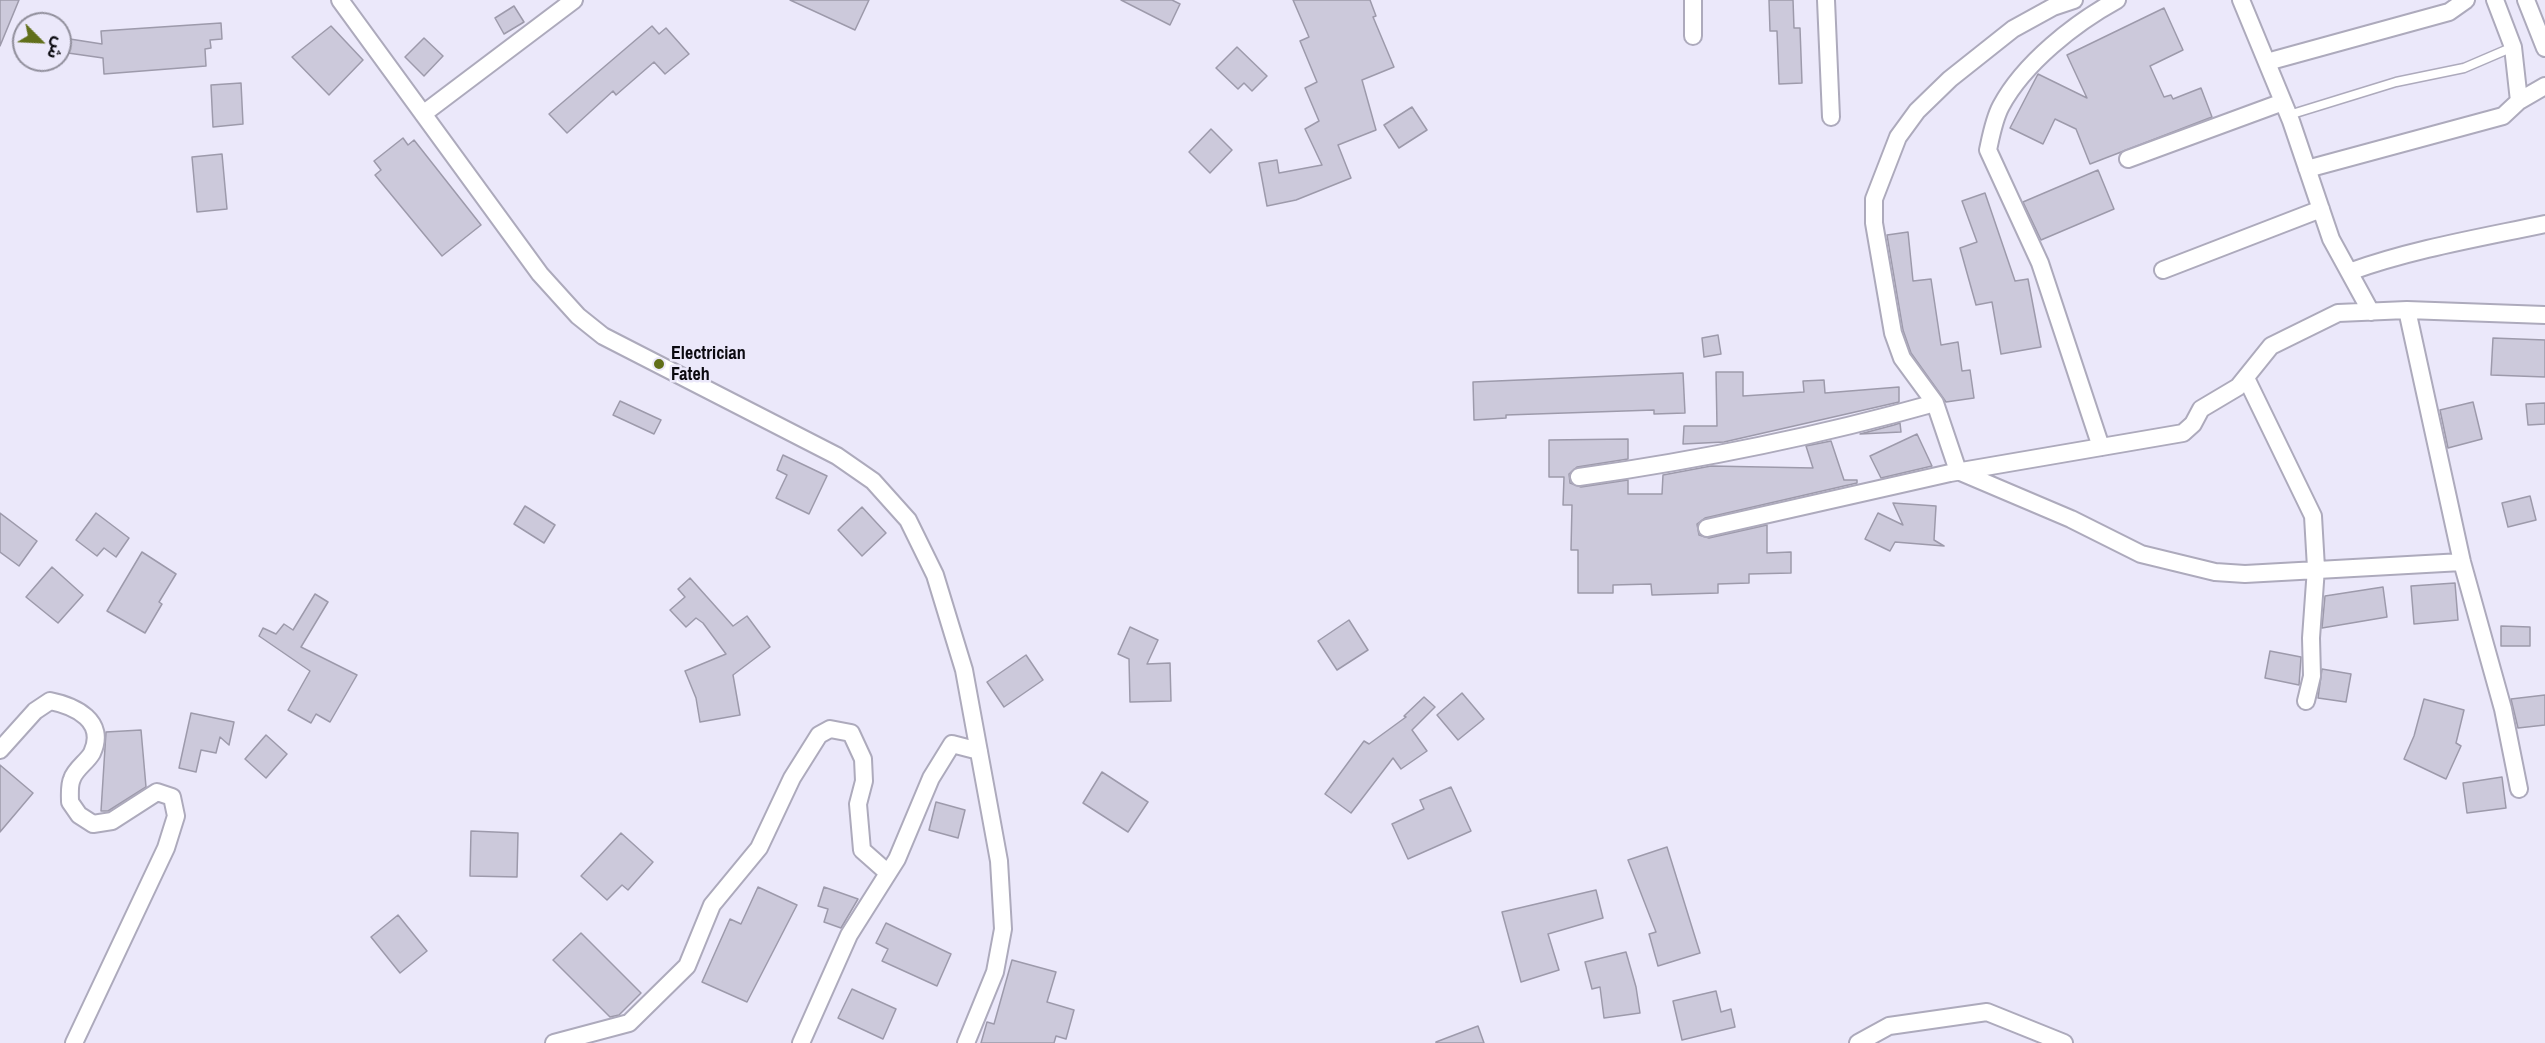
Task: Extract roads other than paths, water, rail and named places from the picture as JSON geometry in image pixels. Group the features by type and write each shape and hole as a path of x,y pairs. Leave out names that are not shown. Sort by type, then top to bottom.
{"street":[{"path":"340,0 540,274 578,316 603,336 837,456 873,481 908,520 935,575 961,659 999,861 1003,929 995,972 966,1043"},
{"path":"423,114 574,0"},
{"path":"1693,0 1693,36"},
{"path":"1826,0 1831,117"},
{"path":"2074,0 2053,7 2013,28 1950,79 1917,111 1898,137 1874,199 1874,223 1893,333 1902,358 1935,404 1958,471 2071,519 2141,554 2215,572 2245,574 2316,568 2462,562"},
{"path":"2101,447 2040,263 1988,150 2000,107 2018,81 2081,20 2117,0"},
{"path":"2241,0 2286,108 2331,239 2371,312"},
{"path":"2267,62 2449,12 2466,0"},
{"path":"2495,0 2513,47 2519,101"},
{"path":"2526,0 2545,48"},
{"path":"2307,169 2503,116 2519,101 2545,86"},
{"path":"2128,159 2286,108"},
{"path":"2163,270 2321,209"},
{"path":"2349,272 2384,260 2470,237 2545,224"},
{"path":"2408,310 2462,562 2503,709 2519,789"},
{"path":"1707,528 1958,471 2183,433 2193,424 2201,409 2238,387 2271,346 2338,313 2408,310 2545,315"},
{"path":"2246,378 2313,516 2316,568 2311,638 2312,676 2306,701"},
{"path":"1580,477 1752,447 1865,423 1935,404"},
{"path":"0,750 35,711 50,701 71,705 86,713 95,734 92,752 72,779 70,802 79,815 93,824 112,821 157,792 172,797 176,816 166,848 74,1042"},
{"path":"554,1043 629,1023 687,966 712,905 759,849 792,778 819,735 830,729 851,733 863,759 864,781 858,804 862,850 888,873"},
{"path":"801,1043 849,935 897,859 931,778 952,744 979,751"},
{"path":"1858,1043 1889,1026 1987,1012 2064,1043"}],"lane":[{"path":"2286,108 2464,68 2513,47"}],"place":[{"name":"Electrician Fateh","path":"659,364"}]}
